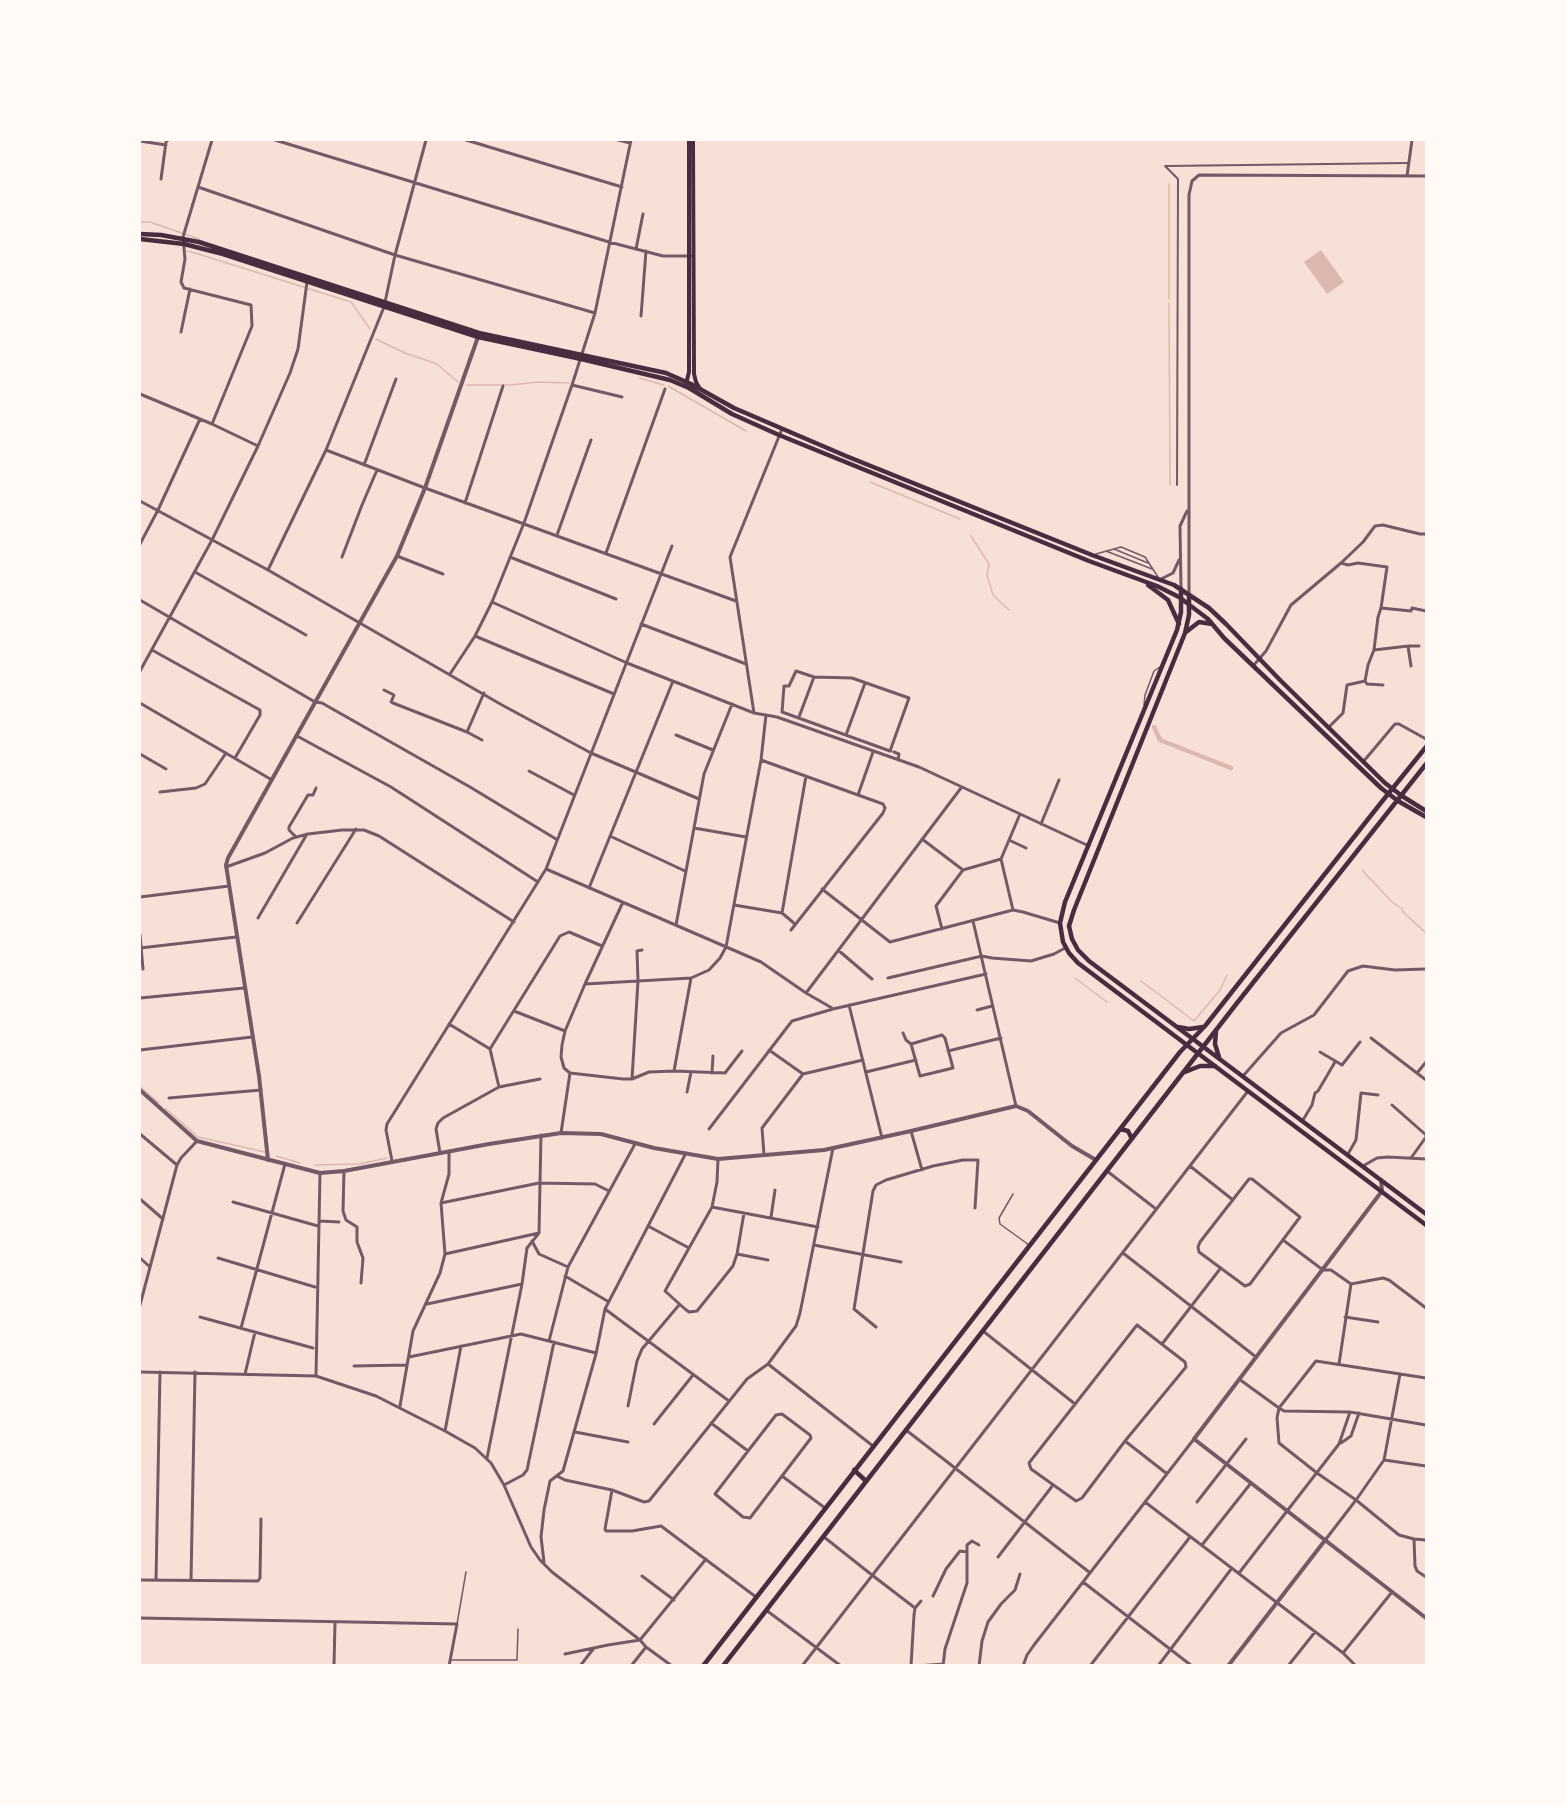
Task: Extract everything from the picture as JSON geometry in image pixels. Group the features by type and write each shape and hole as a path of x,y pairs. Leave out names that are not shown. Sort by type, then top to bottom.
{"main road":[{"path":"691,140 694,375 700,389"},
{"path":"140,234 184,244"},
{"path":"140,239 232,252 478,335 666,373 724,410 779,435 1089,561 1157,586 1181,599 1212,624 1253,666 1390,792 1426,811"},
{"path":"688,385 692,256"},
{"path":"688,385 694,375"},
{"path":"688,385 734,408 846,456 1092,555 1161,579 1181,589 1209,608 1226,624 1390,792"},
{"path":"1144,581 1165,597 1179,624"},
{"path":"1181,589 1179,624 1065,902 1060,923 1060,934 1065,948 1078,963 1426,1225"},
{"path":"1181,599 1189,595"},
{"path":"1189,595 1190,606 1185,633 1070,920 1073,942 1089,961 1426,1214"},
{"path":"1185,633 1199,622 1212,624"},
{"path":"703,1665 1029,1246 1053,1223 1096,1160 1179,1052 1205,1026 1426,747"},
{"path":"723,1665 1198,1053 1426,764"},
{"path":"1400,798 1426,817"},
{"path":"1089,846 1102,837"},
{"path":"1089,846 1092,862"},
{"path":"1276,936 1284,944"},
{"path":"1265,951 1274,957"},
{"path":"1178,1027 1189,1029 1205,1026"},
{"path":"1216,1030 1215,1048 1221,1059"},
{"path":"1183,1074 1200,1066 1215,1066"},
{"path":"1120,1129 1128,1131 1132,1139"},
{"path":"1053,1223 1062,1229"},
{"path":"854,1470 866,1481"}],"street":[{"path":"161,179 168,140"},
{"path":"212,140 184,244 185,259 181,282 183,288 251,305 252,326 212,424"},
{"path":"275,140 609,242 663,256 692,256"},
{"path":"268,570 326,450 385,305 395,255 426,140"},
{"path":"466,140 622,187"},
{"path":"450,674 475,636 492,602 524,523 595,313 630,141 618,140"},
{"path":"1407,176 1412,140"},
{"path":"140,141 166,145"},
{"path":"1177,485 1178,179 1165,166 1408,163"},
{"path":"1189,595 1189,195 1192,181 1199,175 1426,176"},
{"path":"198,187 395,255 595,313"},
{"path":"636,249 643,214"},
{"path":"641,316 646,251"},
{"path":"140,671 212,540 258,446 290,373 298,349 307,279"},
{"path":"181,332 190,290"},
{"path":"268,1160 261,1090 226,867 228,858 397,556 425,488 478,335"},
{"path":"364,465 396,379"},
{"path":"572,385 622,397"},
{"path":"465,502 502,386"},
{"path":"606,553 665,389"},
{"path":"140,394 258,446"},
{"path":"140,544 200,419"},
{"path":"754,713 730,553 782,429"},
{"path":"556,535 591,440"},
{"path":"326,450 736,601"},
{"path":"342,557 377,470"},
{"path":"140,501 268,570 502,705 591,753 699,799"},
{"path":"1181,589 1180,526 1188,509"},
{"path":"1253,666 1266,651 1291,605 1341,563 1363,542 1372,529 1383,525 1426,534"},
{"path":"392,1161 387,1124 546,868 672,546"},
{"path":"397,556 443,573"},
{"path":"510,557 616,599"},
{"path":"1161,579 1173,573 1179,558"},
{"path":"1341,563 1387,567 1374,650 1365,681"},
{"path":"195,572 306,635"},
{"path":"140,600 315,702 322,703 460,781 557,840"},
{"path":"492,602 627,663 754,713 777,717 919,767 1089,846"},
{"path":"1381,608 1411,611 1412,608 1426,611"},
{"path":"641,624 746,664"},
{"path":"475,636 614,694"},
{"path":"1408,646 1411,666"},
{"path":"1374,650 1419,646"},
{"path":"152,650 260,710 260,715 235,758"},
{"path":"892,751 909,698 852,678 814,677 796,671 789,686 784,686 782,712 892,751 899,754 897,760"},
{"path":"799,718 814,677"},
{"path":"590,888 673,681"},
{"path":"1328,728 1343,713 1347,685 1365,681 1367,684 1383,685"},
{"path":"846,735 865,683"},
{"path":"384,690 394,695 392,703 482,740"},
{"path":"467,732 484,693"},
{"path":"140,703 273,780"},
{"path":"676,925 704,774 732,704"},
{"path":"585,984 691,978 703,974 715,965 726,947 761,760 766,715"},
{"path":"1363,762 1395,724 1399,724 1426,740"},
{"path":"676,735 713,750"},
{"path":"297,736 391,788 538,882"},
{"path":"858,795 873,751"},
{"path":"160,792 196,788 205,784 226,753"},
{"path":"140,754 166,769"},
{"path":"761,760 883,804 885,810 791,930"},
{"path":"529,771 574,795"},
{"path":"782,913 806,776"},
{"path":"1041,824 1059,780"},
{"path":"296,837 290,827 308,795 313,795 316,788"},
{"path":"806,993 961,788"},
{"path":"1013,910 1000,859 1020,814"},
{"path":"694,828 746,837"},
{"path":"226,867 265,854 296,837 308,834 356,829 372,832 514,922"},
{"path":"297,923 356,829"},
{"path":"258,918 308,834"},
{"path":"610,836 686,871"},
{"path":"922,839 963,870"},
{"path":"1009,840 1026,848"},
{"path":"942,929 936,906 963,870 1000,859"},
{"path":"546,868 761,962 833,1009"},
{"path":"140,897 229,886"},
{"path":"822,890 890,942 1013,910 1060,923"},
{"path":"623,902 565,1031 562,1066 570,1073 623,1079 632,1079 649,1072 725,1073 742,1051"},
{"path":"733,905 782,913 795,924"},
{"path":"974,921 1016,1106"},
{"path":"490,1049 560,936 569,932 602,946"},
{"path":"140,935 144,969"},
{"path":"140,948 236,937"},
{"path":"888,978 982,956 1031,961 1065,948"},
{"path":"632,1079 638,981 637,951 642,950"},
{"path":"838,950 872,979"},
{"path":"1243,1076 1281,1033 1314,1015 1348,971 1363,966 1395,970 1426,969"},
{"path":"709,1129 792,1021 849,1005 986,974"},
{"path":"674,1071 691,978"},
{"path":"140,998 244,988"},
{"path":"849,1005 882,1138"},
{"path":"977,1010 993,1006"},
{"path":"514,1011 565,1031"},
{"path":"449,1024 490,1049 499,1087"},
{"path":"903,1033 911,1044 920,1076 951,1069 953,1066 944,1035 911,1044"},
{"path":"140,1050 252,1037"},
{"path":"948,1051 1001,1038"},
{"path":"1371,1038 1426,1080"},
{"path":"1320,1052 1342,1065 1360,1042"},
{"path":"769,1050 803,1074"},
{"path":"712,1073 713,1056"},
{"path":"764,1155 762,1128 803,1074 863,1060"},
{"path":"866,1072 916,1060"},
{"path":"1303,1121 1312,1105 1315,1093 1335,1062"},
{"path":"1417,1073 1426,1062"},
{"path":"687,1092 691,1072"},
{"path":"561,1133 570,1073"},
{"path":"440,1153 436,1129 443,1118 499,1087 540,1079"},
{"path":"140,1090 197,1141 320,1173 344,1171 561,1133 601,1134 635,1144 718,1159 764,1155 833,1148 1016,1106 1028,1111 1072,1146 1096,1160"},
{"path":"169,1098 261,1090"},
{"path":"802,1665 1248,1091"},
{"path":"1347,1155 1356,1140 1361,1093 1378,1095"},
{"path":"1392,1105 1426,1136 1412,1158"},
{"path":"911,1131 922,1170"},
{"path":"140,1134 177,1165"},
{"path":"487,1458 522,1284 527,1248 539,1233 541,1135"},
{"path":"140,1305 177,1165 197,1141"},
{"path":"549,1341 568,1267 635,1144"},
{"path":"557,1476 565,1480 612,1490 644,1503 650,1501 747,1379 768,1364 796,1326 833,1148"},
{"path":"399,1406 408,1365 412,1331 440,1273 444,1254 441,1203 449,1174 448,1152"},
{"path":"544,1564 541,1537 550,1481 562,1472 596,1353 605,1309 686,1153"},
{"path":"1363,1166 1377,1158 1426,1159"},
{"path":"718,1159 717,1182 711,1207 665,1292 689,1312 697,1311 733,1266 744,1213"},
{"path":"876,1327 854,1309 873,1191 876,1185 922,1170 963,1160 978,1160 975,1208"},
{"path":"241,1328 285,1164"},
{"path":"1190,1166 1233,1200"},
{"path":"344,1171 343,1211 345,1220 358,1229 357,1242 363,1258 361,1282"},
{"path":"1107,1171 1156,1209"},
{"path":"316,1376 320,1173"},
{"path":"1251,1179 1299,1215 1283,1240 1247,1286 1243,1286 1199,1252 1198,1247 1233,1200 1251,1179"},
{"path":"1023,1665 1027,1655 1382,1191 1381,1180"},
{"path":"441,1203 539,1183 595,1184 609,1191"},
{"path":"771,1217 775,1190"},
{"path":"1382,1191 1398,1193"},
{"path":"140,1199 163,1219"},
{"path":"233,1202 318,1226"},
{"path":"711,1207 818,1227"},
{"path":"320,1221 339,1222"},
{"path":"648,1226 689,1248"},
{"path":"444,1254 539,1233"},
{"path":"1283,1240 1323,1270 1331,1270 1351,1284 1383,1278 1426,1308"},
{"path":"532,1241 539,1254 568,1267"},
{"path":"814,1245 901,1262"},
{"path":"1123,1253 1256,1357"},
{"path":"737,1254 768,1260"},
{"path":"140,1258 150,1267"},
{"path":"218,1258 315,1287"},
{"path":"1162,1344 1220,1268"},
{"path":"565,1276 609,1302"},
{"path":"427,1304 522,1284"},
{"path":"1339,1364 1351,1284"},
{"path":"628,1406 637,1361 642,1349 679,1305"},
{"path":"605,1309 729,1401"},
{"path":"201,1317 313,1348"},
{"path":"1346,1317 1378,1323"},
{"path":"1139,1325 1185,1362 1185,1367 1081,1500 1074,1500 1031,1469 1029,1463 1075,1404 1135,1326 1139,1325"},
{"path":"983,1331 1075,1404"},
{"path":"245,1374 255,1332"},
{"path":"409,1357 523,1334 596,1353"},
{"path":"504,1485 523,1475 527,1470 554,1342"},
{"path":"445,1431 461,1346"},
{"path":"1426,1378 1316,1361 1279,1408 1277,1418 1279,1443 1399,1535 1426,1540"},
{"path":"768,1364 873,1446"},
{"path":"354,1366 408,1365"},
{"path":"140,1372 316,1376 376,1396 445,1431 475,1448 487,1458 504,1485 531,1547 544,1564 646,1647 672,1665"},
{"path":"156,1580 160,1372"},
{"path":"191,1580 195,1372"},
{"path":"654,1424 693,1374"},
{"path":"1228,1665 1277,1604 1384,1460 1400,1374"},
{"path":"1239,1379 1284,1411 1350,1412 1426,1425"},
{"path":"1239,1574 1339,1444 1350,1412"},
{"path":"1339,1444 1351,1436 1359,1413"},
{"path":"782,1414 811,1438 750,1518 743,1517 714,1494 748,1451 776,1415 782,1414"},
{"path":"711,1423 748,1451"},
{"path":"906,1430 1090,1573"},
{"path":"574,1432 628,1442"},
{"path":"1194,1439 1426,1618"},
{"path":"1197,1502 1246,1439"},
{"path":"1125,1441 1167,1473"},
{"path":"1384,1460 1426,1466"},
{"path":"782,1476 825,1508"},
{"path":"1202,1545 1251,1483"},
{"path":"998,1557 1053,1485"},
{"path":"612,1490 606,1531 632,1531 661,1526 756,1597"},
{"path":"1145,1502 1356,1665"},
{"path":"140,1580 258,1581 260,1578 261,1519"},
{"path":"823,1536 915,1608"},
{"path":"1090,1665 1190,1536"},
{"path":"1414,1539 1415,1566 1417,1571 1426,1577"},
{"path":"917,1665 943,1665 945,1649 967,1582 968,1544 970,1542 979,1545"},
{"path":"933,1596 946,1569 960,1551 967,1552"},
{"path":"565,1654 640,1640 706,1559"},
{"path":"1158,1665 1232,1568"},
{"path":"979,1665 982,1641 988,1622 1015,1590 1020,1574"},
{"path":"642,1576 674,1600"},
{"path":"1083,1582 1192,1665"},
{"path":"1343,1653 1392,1592"},
{"path":"911,1665 915,1608 921,1601"},
{"path":"765,1610 841,1665"},
{"path":"140,1618 457,1624 449,1665"},
{"path":"334,1665 335,1622"},
{"path":"1288,1665 1315,1632"},
{"path":"631,1665 646,1647"},
{"path":"580,1665 594,1648"}],"lane":[{"path":"1092,555 1121,547 1144,556 1161,579"},
{"path":"1105,551 1153,569"},
{"path":"1013,1194 999,1218 1000,1224 1029,1246"},
{"path":"457,1624 466,1572"},
{"path":"450,1660 517,1660 518,1629"}],"shaded area":[{"path":"1321,250 1344,282 1327,294 1304,262"}],"waterway":[{"path":"1169,184 1169,299"},
{"path":"140,222 150,222 199,239"},
{"path":"187,251 351,302 370,329"},
{"path":"1169,303 1170,485"},
{"path":"376,339 405,353 437,364 458,382"},
{"path":"639,378 664,385"},
{"path":"467,385 569,383"},
{"path":"668,386 746,431"},
{"path":"870,482 960,519"},
{"path":"971,536 989,564 987,575 993,595 1009,610"},
{"path":"1154,727 1160,740 1231,768"},
{"path":"1362,870 1426,933"},
{"path":"1141,981 1194,1021 1220,990 1227,975"},
{"path":"1075,978 1107,1002"},
{"path":"140,1087 159,1103"},
{"path":"166,1109 198,1137 265,1152"},
{"path":"276,1156 300,1163"},
{"path":"315,1165 359,1164 387,1158"}]}
